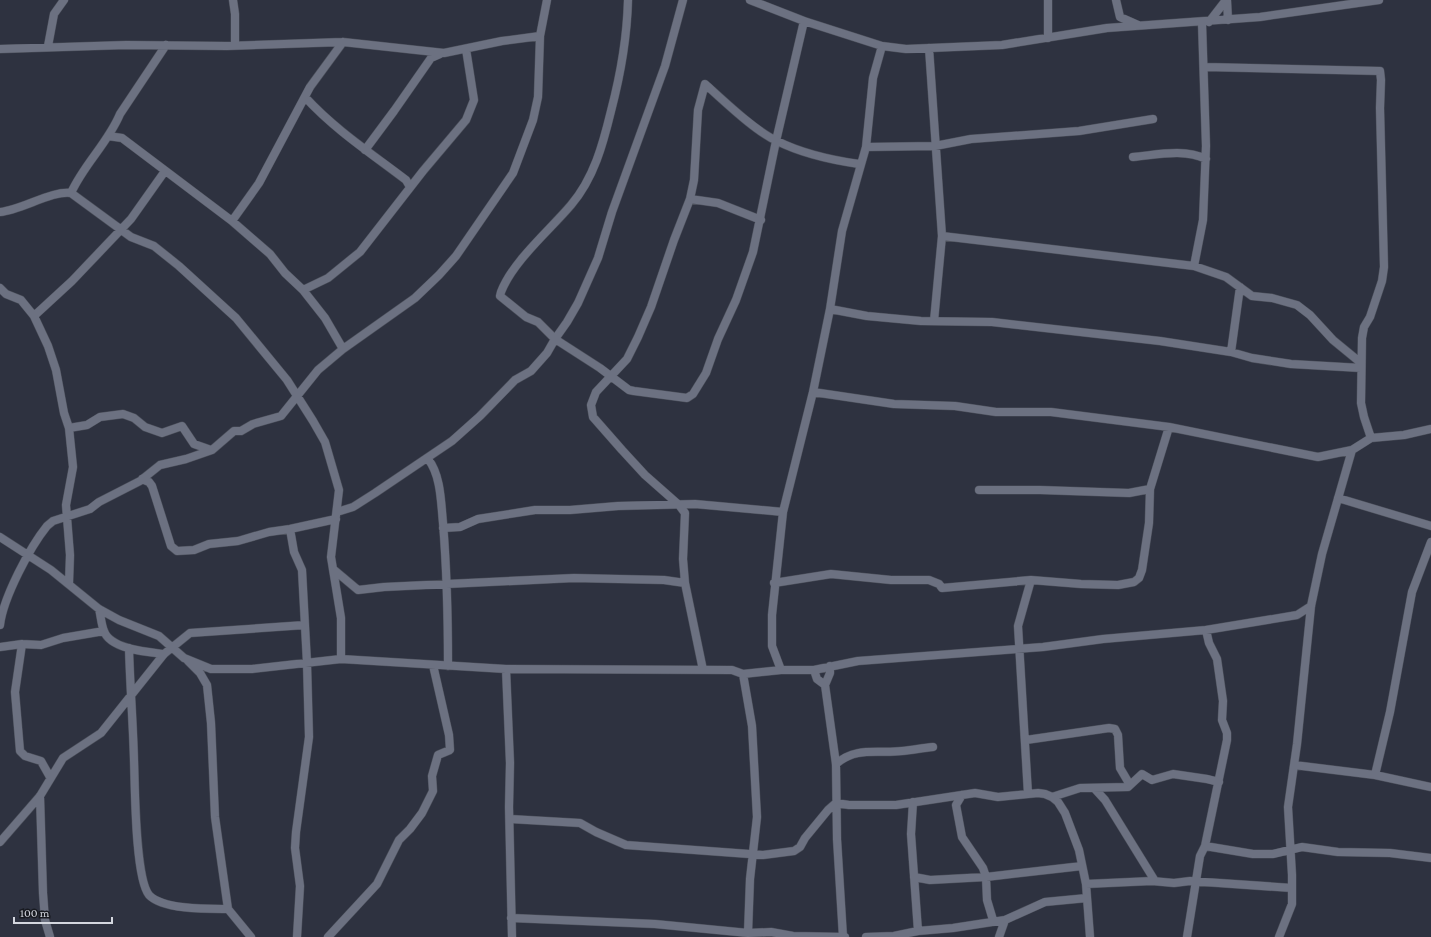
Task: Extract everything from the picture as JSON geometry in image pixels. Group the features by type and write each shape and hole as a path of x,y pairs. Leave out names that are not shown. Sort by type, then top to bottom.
{"street":[{"path":"48,46 54,14 64,0"},
{"path":"233,0 235,14 235,45"},
{"path":"0,625 3,604 47,526 53,522 86,511 99,502 142,479 160,465 186,459 211,450 234,431 241,431 253,424 281,416 318,370 343,349 415,298 456,256 503,190 513,173 533,120 538,97 540,36 547,0"},
{"path":"628,0 627,34 619,80 605,138 594,165 584,187 571,205 549,228 513,271 500,296 517,310 538,322 555,339 611,376 629,390 679,398 687,398 693,394 706,373 718,339 736,300 753,252 776,141 804,21"},
{"path":"142,479 149,482 152,486 171,546 177,551 194,550 209,544 238,541 269,532 290,529 336,515 353,507 428,459 475,420 514,380 530,371 547,353 578,303 598,258 612,212 665,66 683,0"},
{"path":"1048,0 1048,38"},
{"path":"1116,0 1120,17 1139,26"},
{"path":"1226,0 1228,20"},
{"path":"1194,266 1203,220 1206,158 1206,22 1226,0"},
{"path":"753,1 804,21 882,46 906,49 1002,45 1107,28 1260,18 1379,0"},
{"path":"0,49 48,46 235,45 343,42 444,52 502,41 540,36"},
{"path":"232,221 259,183 305,97 326,63 343,42"},
{"path":"71,193 88,162 108,136 166,45"},
{"path":"781,670 772,646 772,614 774,583 783,512 813,392 830,310 842,231 866,147 873,78 882,46"},
{"path":"929,48 942,236 934,321"},
{"path":"303,290 328,278 360,252 410,187 466,120 472,109 474,100 466,49"},
{"path":"364,150 394,111 431,58 444,52"},
{"path":"1205,67 1380,71 1384,267 1382,281 1370,316 1364,327 1361,365 1361,403 1371,438"},
{"path":"703,670 685,583 683,539 686,519 685,513 679,505 645,475 593,417 591,405 596,392 627,359 643,325 690,199 695,174 698,110 705,84 736,111 776,141 802,152 830,160 860,164"},
{"path":"305,97 320,114 364,150 406,180 410,187"},
{"path":"866,147 936,146 971,139 1079,131 1153,119"},
{"path":"108,136 122,138 232,221 270,254 285,273 303,290 325,318 343,349"},
{"path":"1133,158 1184,152 1196,154 1206,158"},
{"path":"34,316 77,276 119,230 132,219 165,171"},
{"path":"0,212 63,193 71,193 119,230 131,237 154,246 179,266 236,318 288,380 325,442 334,468 338,490 332,547 332,569 340,618 341,659"},
{"path":"690,199 718,203 760,220"},
{"path":"942,236 1194,266 1226,277 1252,296 1272,298 1297,305 1361,365"},
{"path":"1231,352 1240,287"},
{"path":"0,288 21,300 34,316 48,346 56,370 64,413 69,428 73,467 67,492 70,555 69,583"},
{"path":"830,310 867,316 934,321 992,322 1160,341 1231,352 1252,358 1291,364 1361,365"},
{"path":"813,392 894,404 955,406 996,412 1051,412 1169,426 1318,457 1352,450 1371,438 1404,435 1431,429"},
{"path":"69,428 88,425 100,417 115,414 128,415 145,427 162,433 182,426 194,444 211,450"},
{"path":"774,583 831,574 891,580 929,580 939,584 942,588 1031,580 1081,584 1134,582 1139,578 1142,570 1149,523 1150,489 1169,426"},
{"path":"1279,937 1292,904 1291,849 1288,806 1294,765 1311,606 1322,554 1352,450"},
{"path":"428,459 433,465 437,479 443,528 448,584 448,666"},
{"path":"979,490 1129,493 1150,489"},
{"path":"1338,498 1431,526"},
{"path":"443,528 460,527 478,519 536,510 570,510 618,506 695,504 783,512"},
{"path":"290,529 294,552 302,570 308,663 309,737 296,832 300,898 297,937"},
{"path":"0,537 69,583 99,609 119,620 159,636 200,673 207,685 211,723 215,817 228,908 251,937"},
{"path":"1375,775 1390,712 1412,592 1431,542"},
{"path":"332,569 358,590 384,587 574,578 664,580 685,583"},
{"path":"1028,794 1026,740 1018,626 1031,580"},
{"path":"184,658 211,669 252,669 341,659 506,669 732,670 743,674 781,670 814,670 858,661 1043,647 1103,639 1206,630 1297,615 1311,606"},
{"path":"99,609 104,631 112,640 129,648 164,654"},
{"path":"0,842 40,796 50,776 63,758 101,733 131,693 164,654 190,633 305,625"},
{"path":"1187,937 1200,856 1205,846 1219,782 1227,732 1222,720 1223,701 1217,659 1209,642 1206,630"},
{"path":"0,647 22,644 42,645 63,638 104,631"},
{"path":"22,644 15,692 20,751 25,756 41,761 50,776"},
{"path":"129,648 134,788 142,877 148,894 153,898 169,904 197,909 228,908"},
{"path":"328,937 377,884 399,840 410,829 422,813 433,792 432,776 438,755 450,750 449,735 433,665"},
{"path":"511,918 655,924 748,935 771,932 793,936 843,937 836,803 836,764 825,686 830,673 830,666"},
{"path":"506,669 510,763 512,937"},
{"path":"814,670 816,680 825,686"},
{"path":"743,674 752,726 756,776 757,817 750,879 748,935"},
{"path":"1026,740 1109,728 1115,729 1118,735 1120,768 1130,785"},
{"path":"836,764 851,754 872,751 901,751 933,747"},
{"path":"1294,765 1375,775 1431,787"},
{"path":"1052,797 1080,788 1124,788 1130,785 1142,774 1152,780 1173,774 1219,782"},
{"path":"1094,788 1105,800 1155,881"},
{"path":"836,803 867,806 913,802 975,793 998,798 1028,794 1046,794 1052,797 1058,802 1065,813 1079,850 1086,884 1090,937"},
{"path":"962,795 956,805 962,837 983,868 986,877 987,900 993,920"},
{"path":"40,796 45,920 50,937"},
{"path":"913,802 911,834 914,896 918,931"},
{"path":"510,819 580,823 596,832 626,845 729,851 753,855 794,851 800,847 809,833 836,803"},
{"path":"1205,846 1253,854 1273,854 1291,849 1311,847 1338,852 1390,854 1431,858"},
{"path":"914,877 930,880 986,877 1082,866"},
{"path":"1086,884 1155,881 1174,883 1197,881 1292,888"},
{"path":"866,937 894,936 918,931 953,928 993,920 1005,920 1045,902 1087,898"},
{"path":"999,937 1005,920"}]}
